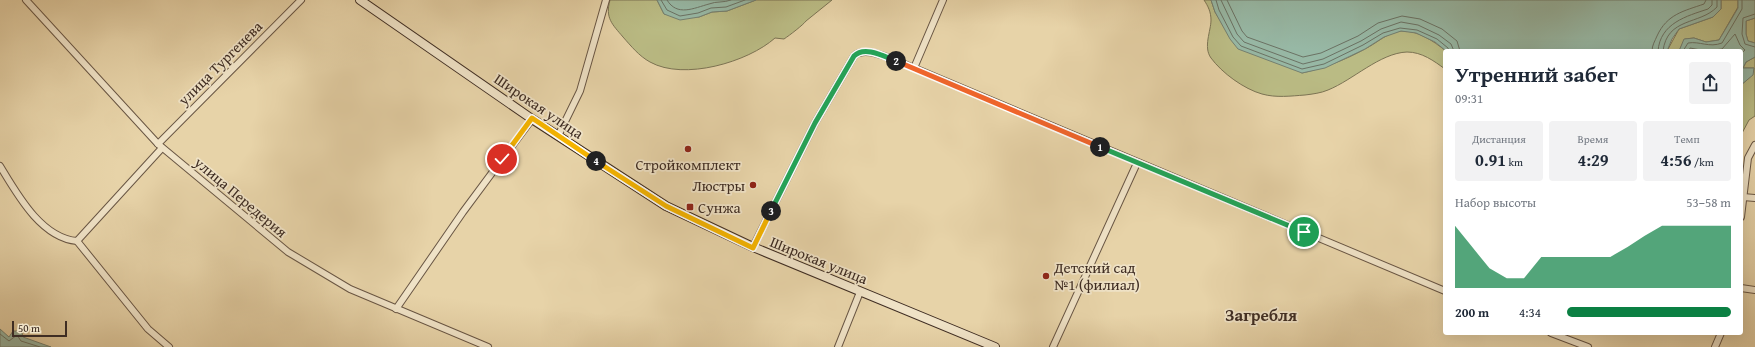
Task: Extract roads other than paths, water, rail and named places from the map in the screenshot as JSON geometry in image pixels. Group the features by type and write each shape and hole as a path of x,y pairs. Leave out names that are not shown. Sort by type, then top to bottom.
{"street":[{"name":"улица Передерия","path":"26,0 160,146 288,252 350,289 488,347"},
{"name":"улица Тургенева","path":"77,242 160,146 301,0"},
{"name":"Широкая улица","path":"360,0 558,136 666,206 753,248 994,347"},
{"path":"558,136 580,91 606,0"},
{"path":"914,68 943,0"},
{"path":"753,248 815,123 854,56 861,52 876,54 914,68 1137,163 1443,290"},
{"path":"396,309 463,212 532,118"},
{"path":"1755,145 1748,158 1743,196 1755,198"},
{"path":"1053,347 1137,163"},
{"path":"0,166 29,210 46,228 60,238 77,242 148,329 169,347"},
{"path":"1743,288 1755,290"},
{"path":"838,347 860,292"},
{"path":"1556,335 1588,347"},
{"path":"1715,347 1720,335"}],"water":[{"path":"657,0 756,0 727,11 712,12 699,17 680,20 664,14"},
{"path":"1211,0 1721,0 1721,9 1713,17 1679,29 1672,39 1668,49 1444,49 1435,42 1416,33 1401,31 1384,37 1365,49 1325,68 1302,73 1238,49 1230,39 1215,12"},
{"path":"1738,0 1755,0 1755,18 1746,21 1746,34 1748,41 1755,43 1755,57 1746,62 1743,68 1743,49 1680,49 1684,39 1694,38 1706,42 1719,40 1738,8"},
{"path":"1743,68 1754,68 1753,75 1743,83"},
{"path":"0,329 9,337 13,331 19,331 22,333 23,337 51,347 0,347"}],"place":[{"name":"Стройкомплект","path":"688,149"},
{"name":"Люстры","path":"753,185"},
{"name":"Сунжа","path":"690,207"},
{"name":"Детский сад №1 (филиал)","path":"1046,276"}],"district":[{"name":"Загребля","path":"1261,314"}]}
